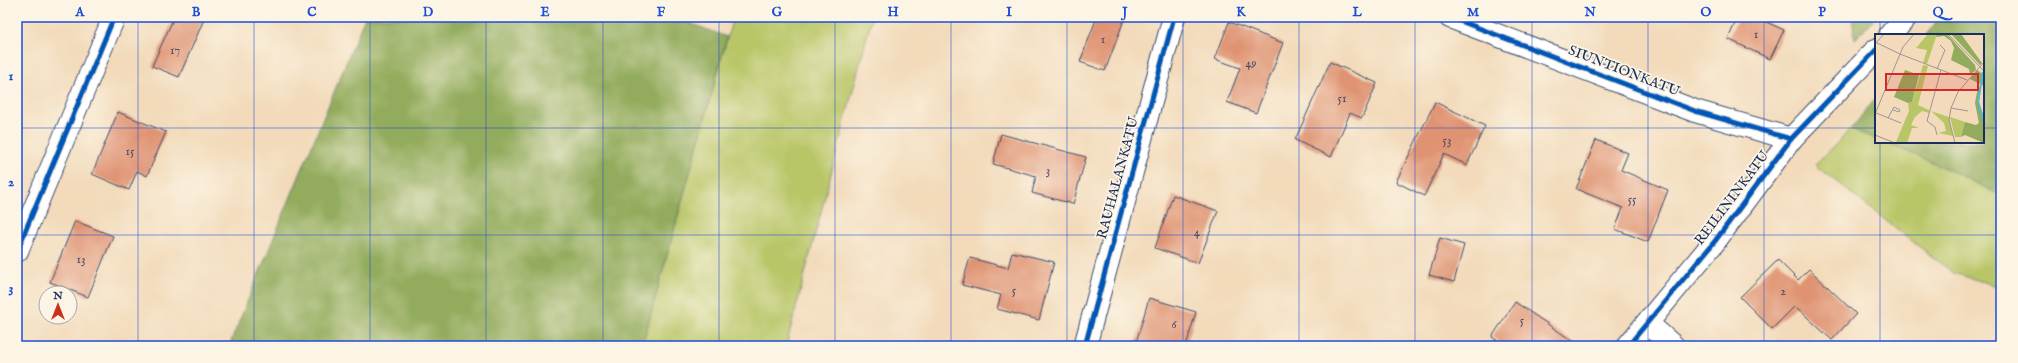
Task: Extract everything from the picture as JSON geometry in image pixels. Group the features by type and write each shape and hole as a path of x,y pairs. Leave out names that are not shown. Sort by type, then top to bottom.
{"street":[{"path":"17,251 114,17"},
{"name":"RAUHALANKATU","path":"1086,346 1174,17"},
{"name":"SIUNTIONKATU","path":"1450,17 1695,111 1791,139"},
{"path":"1891,34 1906,17"},
{"name":"REILININKATU","path":"1628,346 1715,242 1791,139 1875,51"},
{"path":"1647,323 1673,346"}],"green space":[{"path":"365,17 673,17 727,37 642,346 229,346"},
{"path":"733,17 872,17 786,346 642,346"},
{"path":"1852,17 1876,17 1855,39"},
{"path":"1940,17 2001,17 2001,195 1926,159 1886,143 1984,143 1984,34 1927,34"},
{"path":"1875,99 1875,139 1851,129"},
{"path":"1851,129 1875,139 1875,143 1886,143 1926,159 2001,195 2001,287 1953,273 1815,165"}],"building":[{"path":"174,17 205,17 179,77 152,66"},
{"path":"1097,17 1125,17 1105,71 1080,62"},
{"path":"1738,17 1755,17 1784,30 1770,59 1728,39"},
{"path":"1229,22 1283,43 1256,113 1227,102 1240,68 1215,59"},
{"path":"1330,62 1377,83 1362,118 1350,113 1331,157 1295,140"},
{"path":"1435,102 1485,126 1467,165 1444,154 1424,196 1396,182"},
{"path":"118,112 166,132 147,176 137,171 129,190 92,174"},
{"path":"1001,134 1086,157 1073,204 1032,193 1036,176 993,164"},
{"path":"1596,140 1628,153 1621,170 1668,190 1648,242 1615,229 1623,208 1576,189"},
{"path":"1173,195 1218,211 1198,263 1155,248"},
{"path":"75,221 113,236 88,297 78,293 78,285 58,285 50,282"},
{"path":"1440,238 1464,245 1454,282 1429,275"},
{"path":"1012,252 1054,262 1039,320 997,309 1001,295 962,285 970,258 1008,268"},
{"path":"1778,260 1798,280 1809,269 1856,314 1832,340 1795,306 1772,329 1740,297"},
{"path":"1149,298 1196,312 1186,346 1135,346"},
{"path":"1515,302 1580,346 1505,346 1492,337"}],"cycle path":[{"path":"17,251 114,17"},
{"path":"1085,346 1174,17"},
{"path":"1450,17 1695,111 1791,139"},
{"path":"1628,346 1715,241 1791,139 1875,51"}]}
